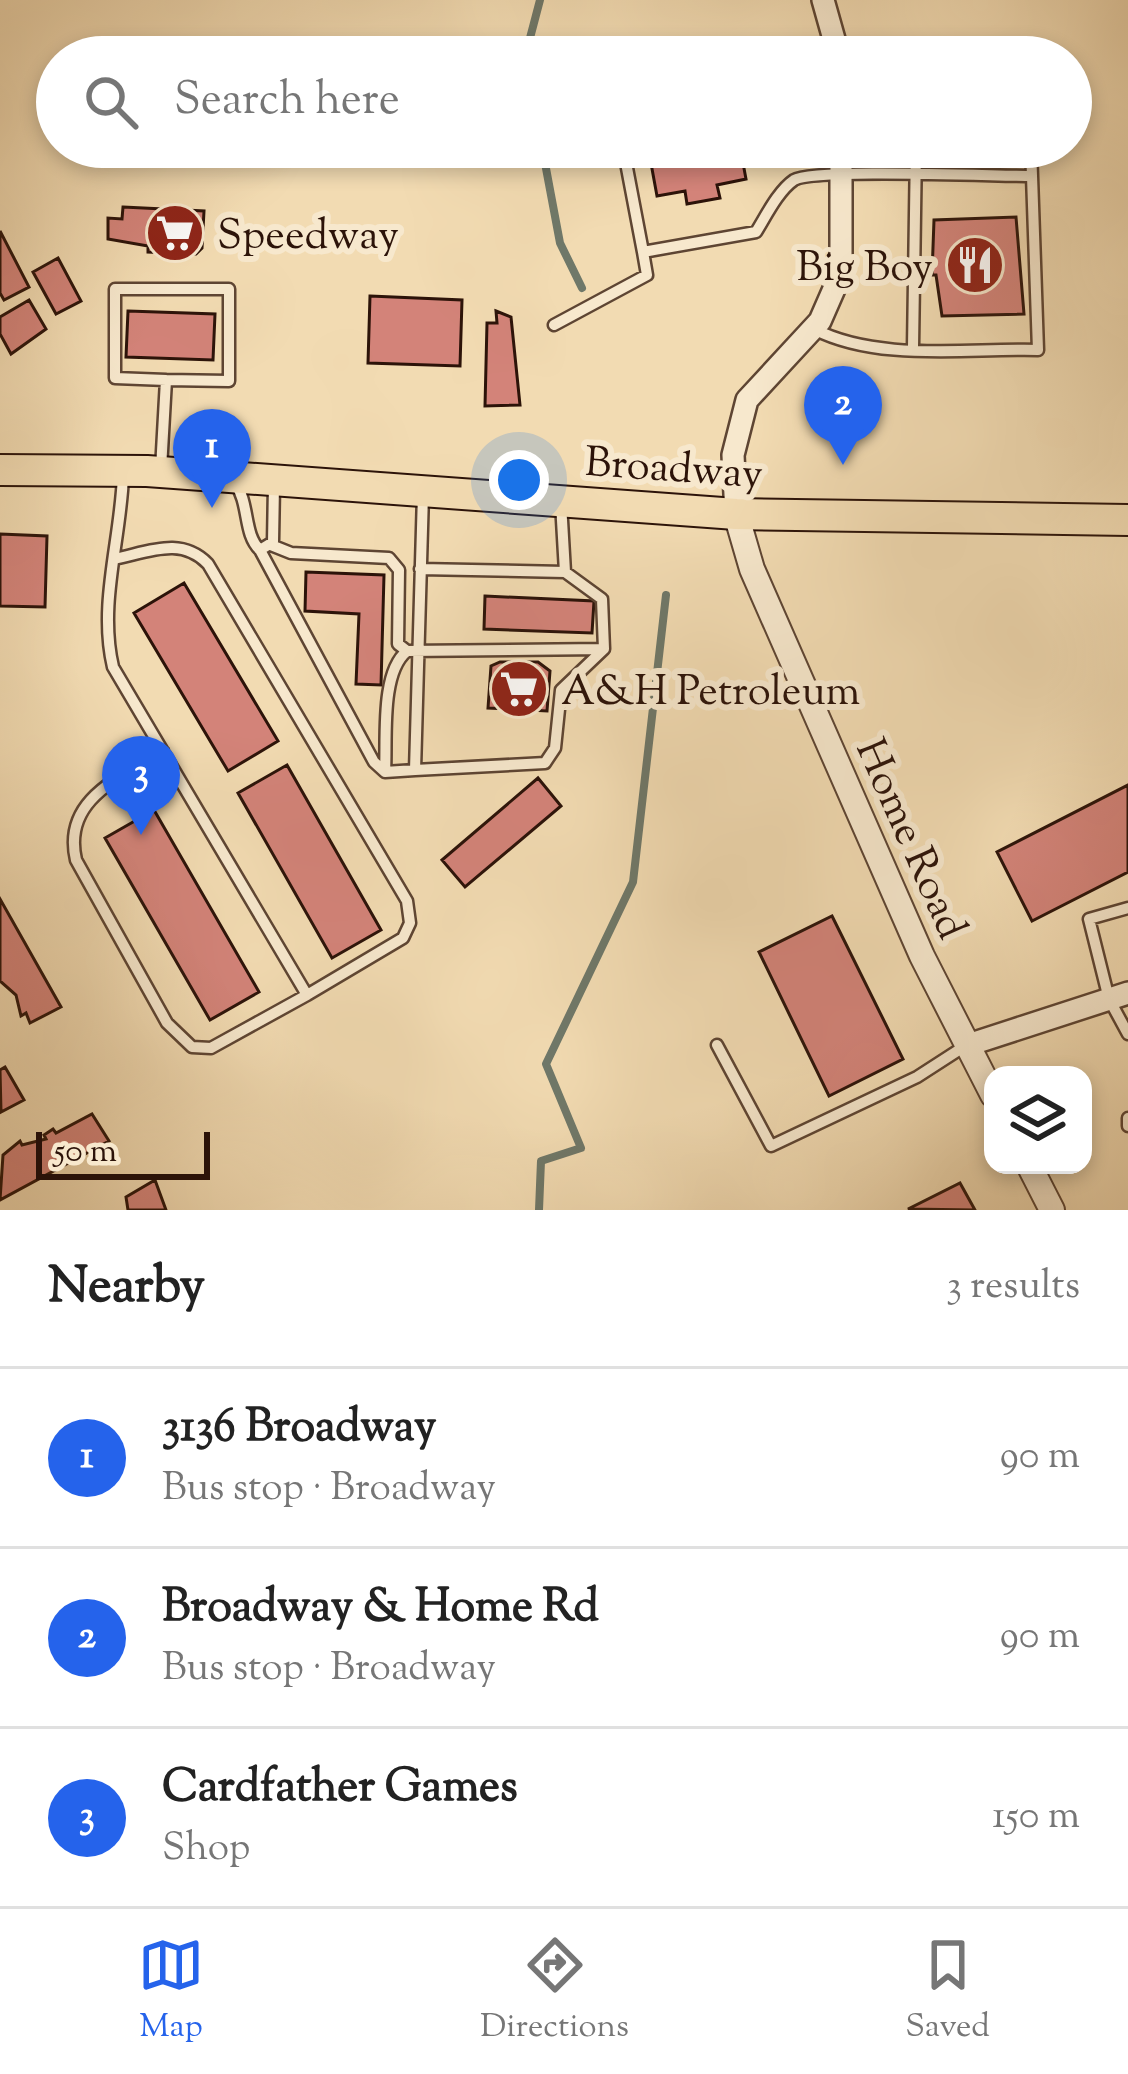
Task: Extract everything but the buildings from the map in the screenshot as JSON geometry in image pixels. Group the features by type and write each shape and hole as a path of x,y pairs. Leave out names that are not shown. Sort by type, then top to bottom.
{"main road":[{"name":"Broadway","path":"0,470 161,472 736,514 1128,520"}],"street":[{"path":"823,0 833,36"},
{"name":"Home Road","path":"842,168 842,273 814,328 747,400 733,455 736,514 752,569 922,956 984,1077"},
{"path":"968,1045 1118,996"},
{"path":"1034,1174 1052,1210"}],"lane":[{"path":"554,325 647,275 627,168"},
{"path":"643,252 756,232 789,183 821,168"},
{"path":"881,168 916,177 1032,176"},
{"path":"913,347 916,168"},
{"path":"814,328 842,344 1038,350 1032,168"},
{"path":"115,289 229,289 229,380 166,380 115,378 115,289"},
{"path":"161,472 166,380"},
{"path":"123,472 106,638 113,668 307,994"},
{"path":"228,477 245,499 250,539 265,548 389,558 399,570 398,644 413,651 604,650"},
{"path":"276,480 265,548 303,637 374,762 385,772 545,763 555,748 561,690 604,650 602,599 565,572 420,569"},
{"path":"415,770 413,651 423,490"},
{"path":"561,501 565,572"},
{"path":"114,560 175,547 193,548 208,564 407,901 410,923 403,938 211,1048 192,1047 167,1023 76,860 71,840 87,800 163,752"},
{"path":"385,772 392,677 397,659 413,651"},
{"path":"1128,908 1090,919 1128,1034"},
{"path":"717,1045 771,1146 917,1077 968,1045"}],"waterway":[{"path":"531,36 540,0"},
{"path":"546,168 560,243 582,288"},
{"path":"539,1210 541,1161 581,1148 546,1064 633,882 666,595"}],"place":[{"name":"Speedway","path":"175,233"},
{"name":"Big Boy","path":"975,265"},
{"name":"Broadway & Home Rd","path":"843,465"},
{"name":"3136 Broadway","path":"212,508"},
{"name":"A&H Petroleum","path":"519,689"},
{"name":"Cardfather Games","path":"141,835"}]}
